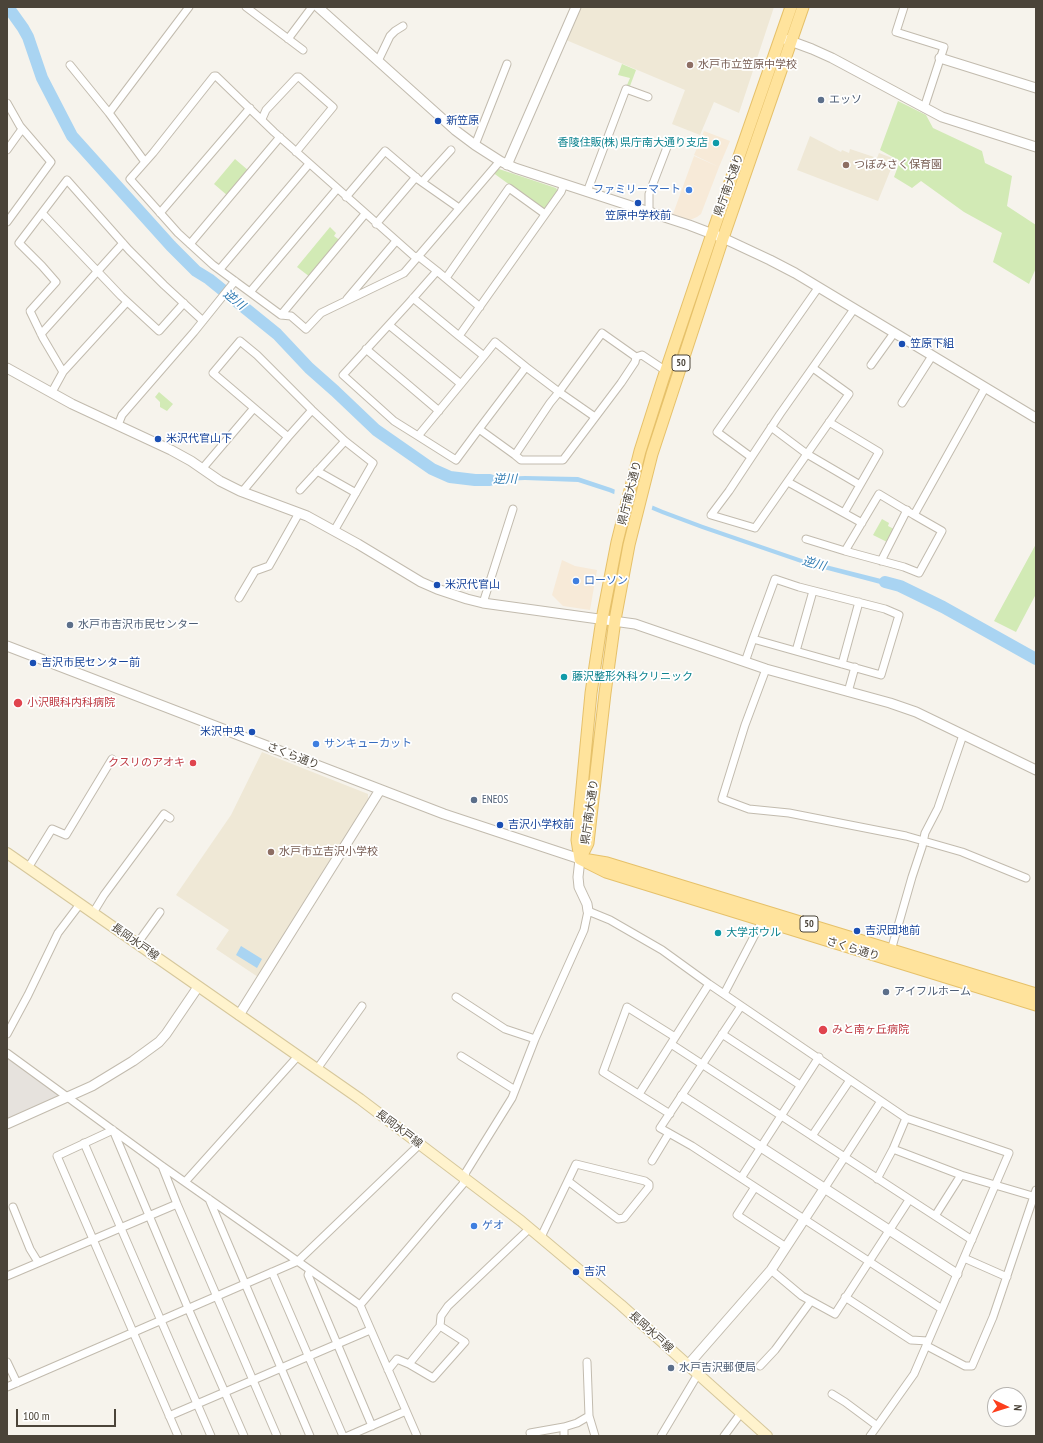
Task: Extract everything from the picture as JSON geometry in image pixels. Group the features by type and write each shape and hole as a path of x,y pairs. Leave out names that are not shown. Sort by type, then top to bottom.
{"main road":[{"name":"県庁南大通り","path":"580,859 577,840 591,693 602,619 617,542 647,430 666,371 791,7"},
{"name":"県庁南大通り","path":"580,859 588,843 615,620 637,512 663,417 803,7"},
{"name":"長岡水戸線","path":"7,854 360,1099 530,1228 620,1305 767,1436"},
{"name":"さくら通り","path":"580,859 606,872 762,921 1036,994"},
{"name":"さくら通り","path":"580,859 607,863 889,954 1036,1005"}],"street":[{"path":"109,113 189,7"},
{"path":"246,7 303,50"},
{"path":"288,40 312,7"},
{"path":"318,7 455,130 474,145 503,163 587,192 649,211 723,238 770,260 1036,418"},
{"path":"480,307 446,278 417,257 396,241 376,224 296,152 216,76 214,76 130,179 190,244 213,265 220,269 233,283 250,292 281,315 291,316 306,329 321,313 404,273 417,257 459,208 503,163 576,7"},
{"path":"904,7 896,32 944,47 924,108"},
{"path":"378,61 390,36 395,30 402,26"},
{"path":"780,38 832,58 942,118 1036,147"},
{"path":"940,58 1036,88"},
{"path":"474,145 507,64"},
{"path":"70,65 109,113 145,162"},
{"path":"262,120 266,110 297,77 299,77 333,107 296,152"},
{"path":"587,192 626,89 648,97"},
{"path":"7,104 22,129 51,162 7,222"},
{"path":"160,213 250,108"},
{"path":"7,150 22,129"},
{"path":"190,244 280,137"},
{"path":"649,211 649,194 669,142"},
{"path":"376,224 451,150"},
{"path":"346,197 386,151 419,180 459,208"},
{"path":"220,269 309,164"},
{"path":"63,372 41,334 30,311 56,282 19,243 67,180 123,243 203,321"},
{"path":"459,336 561,192 564,184"},
{"path":"446,278 509,188 545,214"},
{"path":"250,292 337,189"},
{"path":"42,213 127,302 159,331 184,303"},
{"path":"281,315 365,214"},
{"path":"346,301 396,241"},
{"path":"41,334 123,243"},
{"path":"437,271 343,374 394,421 456,460 526,367"},
{"path":"118,425 122,415 203,321 233,283"},
{"path":"751,457 717,432 818,288"},
{"path":"413,298 484,356"},
{"path":"52,392 63,372 127,302"},
{"path":"813,368 849,394 788,482 755,528 711,515 729,491 751,457 854,309"},
{"path":"389,325 461,384"},
{"path":"515,455 602,333 636,357 642,356 666,371"},
{"path":"871,365 894,333"},
{"path":"288,437 213,373 240,342 257,355 312,410 373,463 334,531"},
{"path":"418,436 495,342 595,418"},
{"path":"366,349 439,411"},
{"path":"902,403 932,356"},
{"path":"480,429 521,460 563,460 621,383 635,362 636,357"},
{"path":"7,368 52,392 171,450 220,482 242,492 299,513 334,531 421,582 450,594 484,603 615,620 635,624 766,669 890,703 916,712 1036,770"},
{"path":"914,515 985,388"},
{"path":"202,469 254,408"},
{"path":"242,492 312,410"},
{"path":"829,422 879,452 844,513"},
{"path":"771,428 807,454 860,484"},
{"path":"300,490 345,440"},
{"path":"317,472 356,493"},
{"path":"788,482 862,523"},
{"path":"806,539 845,552 904,567 919,573 942,531 879,494 845,552"},
{"path":"484,603 513,509"},
{"path":"881,561 907,510"},
{"path":"239,598 255,571 269,566 299,513"},
{"path":"745,662 753,639 775,579 813,591 885,609 899,615 881,675 753,639"},
{"path":"796,651 813,591"},
{"path":"842,664 858,602"},
{"name":"さくら通り","path":"7,646 380,790 481,827 580,859"},
{"path":"848,692 855,667"},
{"path":"766,669 745,724 722,799 749,808 789,812 886,831 962,852 1026,878"},
{"path":"889,954 925,833 938,808 963,734"},
{"path":"28,868 52,829 66,835 112,759"},
{"path":"239,1015 380,790"},
{"path":"93,913 104,895 164,814 170,818"},
{"path":"360,1305 463,1184 466,1172 508,1106 516,1090 535,1039 584,930 588,911 587,904 579,887 578,877 580,859"},
{"path":"7,1034 58,933 80,904"},
{"path":"588,911 610,920 662,950 709,984 906,1118 1009,1154 914,1374 870,1436"},
{"path":"137,944 160,912"},
{"path":"724,994 762,921"},
{"path":"639,1094 709,984"},
{"path":"7,1124 69,1097 117,1072 159,1042 198,986"},
{"path":"456,997 506,1029 535,1039"},
{"path":"317,1069 362,1006"},
{"path":"741,1006 660,1128 692,1146 942,1309"},
{"path":"670,1114 603,1072 627,1008 675,1037"},
{"path":"722,1034 800,1086"},
{"path":"671,1044 972,1240"},
{"path":"7,1053 162,1166 298,1260 360,1305 417,1436"},
{"path":"185,1182 298,1056"},
{"path":"461,1056 516,1090"},
{"path":"741,1178 819,1058"},
{"path":"812,1136 850,1080"},
{"path":"682,1096 957,1274"},
{"path":"688,1365 771,1270 881,1101"},
{"path":"878,1179 906,1118"},
{"path":"113,1130 57,1156 178,1436"},
{"path":"113,1130 244,1436"},
{"path":"652,1161 669,1133"},
{"path":"84,1143 210,1436"},
{"path":"7,1387 298,1260 420,1144"},
{"path":"845,1297 911,1340 928,1343 965,1366 972,1366 993,1317 1035,1195 996,1186 961,1175 893,1149"},
{"path":"541,1237 576,1164 645,1181 649,1184 649,1187 624,1218 618,1219 568,1181"},
{"path":"162,1166 176,1204 277,1436"},
{"path":"935,1216 961,1175"},
{"path":"755,1187 737,1215 786,1248"},
{"path":"208,1198 310,1436"},
{"path":"771,1270 802,1296 834,1314 909,1200"},
{"path":"7,1276 176,1204"},
{"path":"13,1207 30,1249 38,1262"},
{"path":"409,1364 440,1326 441,1316 448,1306 530,1228"},
{"path":"964,1258 1007,1277"},
{"path":"310,1270 308,1275 372,1426"},
{"path":"272,1272 343,1436"},
{"path":"760,1366 775,1350 811,1301"},
{"path":"388,1370 397,1359 434,1378 465,1342 440,1326"},
{"path":"169,1416 370,1330"},
{"path":"7,1362 16,1383"},
{"path":"587,1362 589,1416 595,1436"},
{"path":"661,1436 698,1374"},
{"path":"832,1394 876,1426"},
{"path":"348,1436 406,1411"},
{"path":"724,1436 741,1413"},
{"path":"530,1433 564,1427 577,1423 589,1416"},
{"path":"564,1427 564,1436"}],"shaded area":[{"name":"水戸市立笠原中学校","path":"580,7 774,7 739,113 714,102 700,135 672,124 685,90 566,40"},
{"path":"704,131 730,141 719,167 694,155"},
{"name":"つぼみさく保育園","path":"810,136 841,152 842,150 849,153 850,149 877,158 879,153 895,159 878,201 797,170"},
{"path":"694,156 719,167 701,214 690,220 673,214"},
{"path":"562,560 575,566 597,570 590,610 563,606 552,595"},
{"name":"水戸市立吉沢小学校","path":"262,752 368,794 368,800 258,977 216,949 229,930 176,895 231,815"},
{"path":"7,1056 61,1093 61,1097 7,1120"}],"green space":[{"path":"622,64 636,70 630,86 627,85 630,78 618,75"},
{"path":"898,101 926,115 933,128 982,151 985,163 1012,176 1007,206 1036,225 1036,268 1029,284 993,262 1002,233 964,212 921,181 912,188 894,177 900,161 880,150"},
{"path":"235,159 249,171 228,196 214,184"},
{"path":"496,168 556,188 558,191 546,208 543,209 492,172"},
{"path":"330,227 336,233 334,236 341,241 310,277 297,267"},
{"path":"159,392 173,404 167,411 160,407 160,402 155,397"},
{"path":"882,519 889,523 888,526 894,529 887,542 873,535"},
{"path":"1036,544 1036,594 1016,632 994,621"}],"water":[{"path":"525,476 578,477 611,488 703,525 802,559 901,584 899,589 801,563 702,529 609,492 578,482 525,480 475,482 475,478"},
{"path":"241,946 262,959 257,968 236,955"}],"pier":[{"path":"615,488 653,504 651,512 614,496"}],"waterway":[{"name":"逆川","path":"8,7 28,37 42,78 72,136 171,246 196,271 209,279 277,334 309,368 376,430 432,469 450,477 490,480"},
{"name":"逆川","path":"885,582 900,586 943,607 1036,659"}],"place":[{"name":"水戸市立笠原中学校","path":"690,65"},
{"name":"エッソ","path":"821,100"},
{"name":"新笠原","path":"438,121"},
{"name":"香陵住販(株) 県庁南大通り支店","path":"716,143"},
{"name":"つぼみさく保育園","path":"846,165"},
{"name":"ファミリーマート","path":"689,190"},
{"name":"笠原中学校前","path":"638,203"},
{"name":"笠原下組","path":"902,344"},
{"name":"米沢代官山下","path":"158,439"},
{"name":"ローソン","path":"576,581"},
{"name":"米沢代官山","path":"437,585"},
{"name":"水戸市吉沢市民センター","path":"70,625"},
{"name":"吉沢市民センター前","path":"33,663"},
{"name":"藤沢整形外科クリニック","path":"564,677"},
{"name":"小沢眼科内科病院","path":"18,703"},
{"name":"米沢中央","path":"252,732"},
{"name":"サンキューカット","path":"316,744"},
{"name":"クスリのアオキ","path":"193,763"},
{"name":"ENEOS","path":"474,800"},
{"name":"吉沢小学校前","path":"500,825"},
{"name":"水戸市立吉沢小学校","path":"271,852"},
{"name":"吉沢団地前","path":"857,931"},
{"name":"大学ボウル","path":"718,933"},
{"name":"アイフルホーム","path":"886,992"},
{"name":"みと南ヶ丘病院","path":"823,1030"},
{"name":"ゲオ","path":"474,1226"},
{"name":"吉沢","path":"576,1272"},
{"name":"水戸吉沢郵便局","path":"671,1368"}]}
